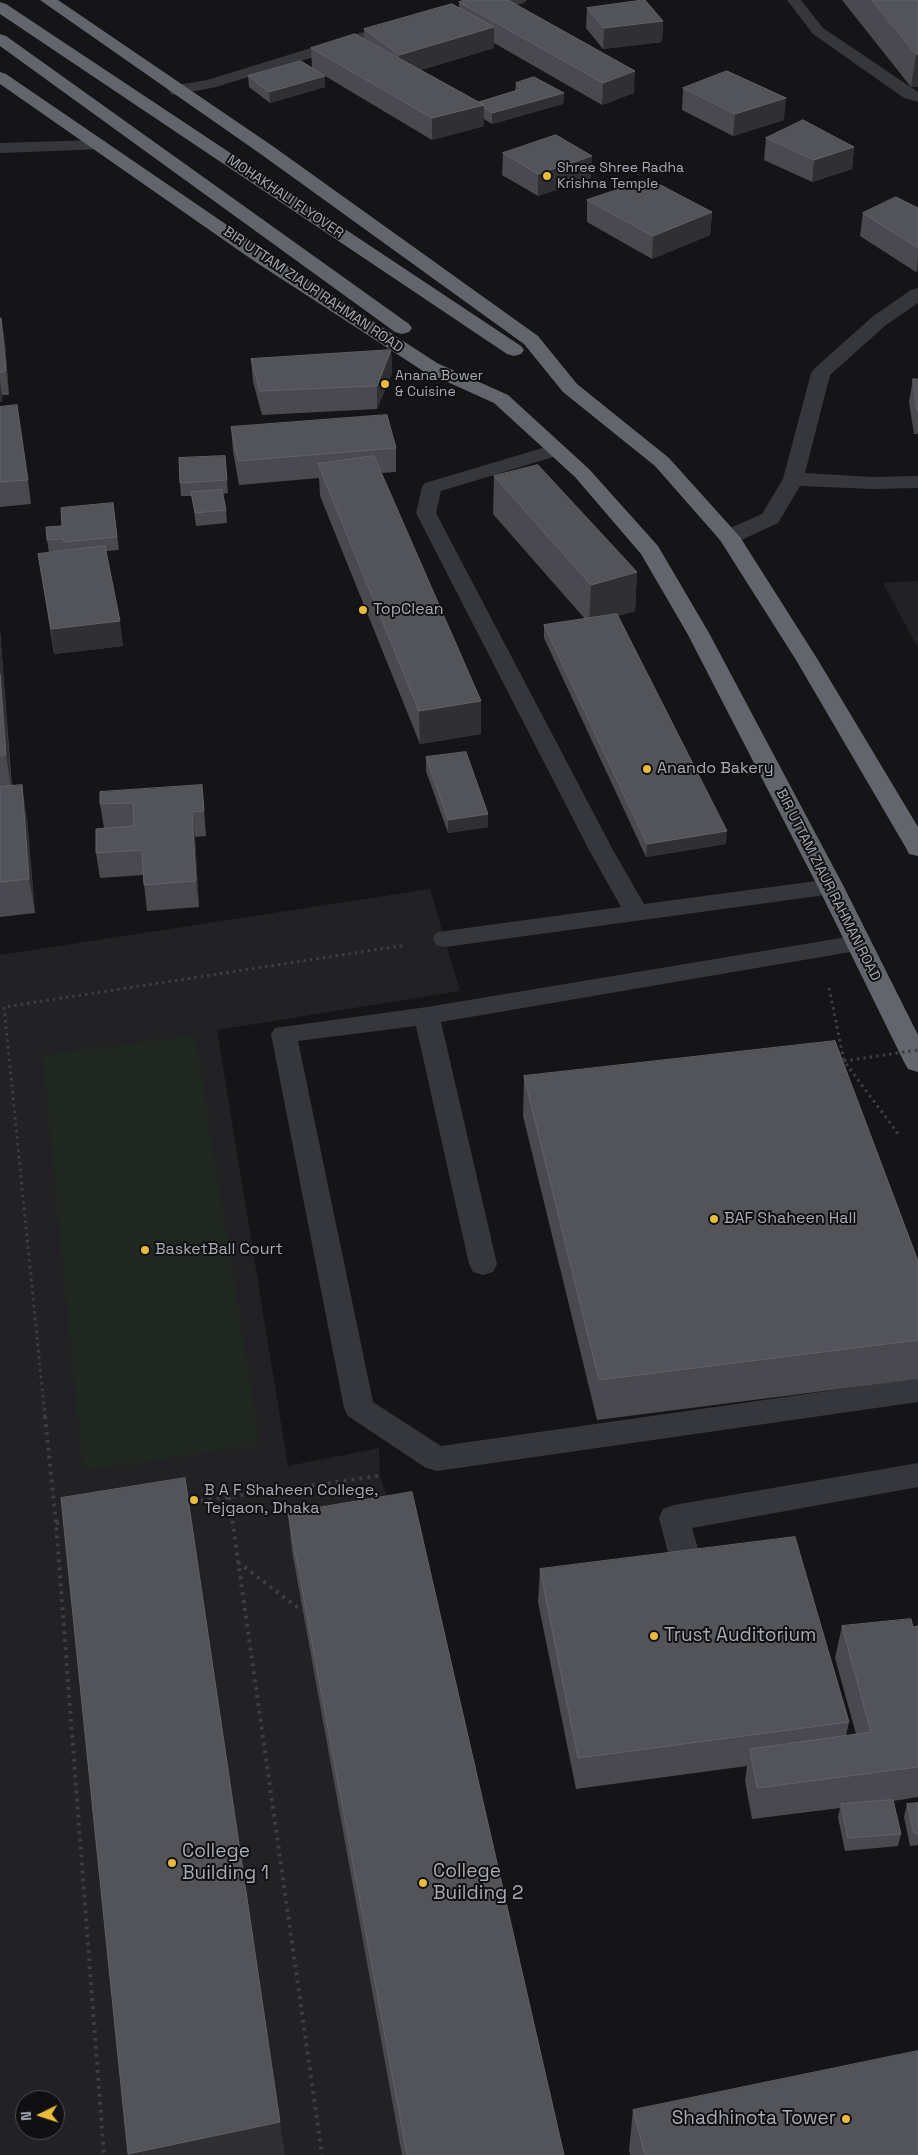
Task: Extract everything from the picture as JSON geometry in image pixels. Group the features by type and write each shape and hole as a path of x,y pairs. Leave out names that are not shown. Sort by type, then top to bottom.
{"highway":[{"path":"48,0 268,151 531,340 570,388 662,462 728,537 807,660 918,848"},
{"name":"MOHAKHALI FLYOVER","path":"0,7 570,388"},
{"path":"0,39 501,399"},
{"name":"BIR UTTAM ZIAUR RAHMAN ROAD","path":"0,76 261,257 430,367 501,399 582,473 650,552 698,633 860,943 918,1062"}],"street":[{"path":"461,13 519,0"},
{"path":"177,90 210,84 386,29 414,23"},
{"path":"0,148 99,144"},
{"path":"728,537 770,518 793,479 821,373 879,321 918,294"},
{"path":"793,479 873,483 918,482"}],"lane":[{"path":"794,1 818,31 910,95 918,98"},
{"path":"556,450 432,487 426,513 601,850 637,914"},
{"path":"445,939 831,887"},
{"path":"860,943 427,1016 284,1034 359,1408 438,1459 918,1390"},
{"path":"427,1016 483,1264"},
{"path":"692,1583 674,1518 918,1475"}],"path":[{"path":"104,2155 56,1523 2,1008 445,939"},
{"path":"829,986 844,1061 899,1135"},
{"path":"844,1061 918,1050"},
{"path":"181,1504 380,1476 438,1459"},
{"path":"229,1497 322,2155"},
{"path":"56,1523 75,1520"},
{"path":"238,1562 302,1611"}],"shaded area":[{"path":"918,581 918,648 883,583"},
{"name":"B A F Shaheen College, Tejgaon, Dhaka","path":"430,889 460,991 217,1030 288,1466 379,1448 380,1476 396,1524 556,2155 0,2155 0,955"},
{"name":"BasketBall Court","path":"195,1035 260,1445 83,1471 42,1055"}],"building":[{"path":"465,0 508,0 635,71 603,83 459,2"},
{"path":"645,0 663,21 604,28 587,8"},
{"path":"872,0 918,0 918,54 916,54"},
{"path":"452,4 494,27 399,55 364,29"},
{"path":"355,34 484,105 432,118 311,48"},
{"path":"301,61 325,76 269,92 248,76"},
{"path":"727,71 786,98 735,114 683,88"},
{"path":"534,77 564,93 492,113 479,102 521,89 516,83"},
{"path":"803,120 854,147 814,160 766,138"},
{"path":"556,135 592,156 538,174 503,153"},
{"path":"649,179 712,212 653,236 587,200"},
{"path":"896,197 918,208 918,248 863,213"},
{"path":"0,318 6,371 0,372"},
{"path":"391,350 377,386 260,391 251,359"},
{"path":"913,379 918,379 918,410 917,410"},
{"path":"17,405 28,480 0,482 0,407"},
{"path":"387,415 396,448 238,461 231,427"},
{"path":"225,456 227,480 180,483 179,458"},
{"path":"374,456 481,701 419,711 318,464"},
{"path":"538,465 637,572 591,585 494,476"},
{"path":"222,490 226,510 195,513 191,492"},
{"path":"113,503 117,537 64,542 63,539 47,540 46,527 62,526 61,508"},
{"path":"105,546 120,621 51,629 38,554"},
{"path":"617,614 727,831 647,844 544,625"},
{"path":"0,674 6,755 0,755"},
{"path":"466,752 488,814 448,820 426,757"},
{"path":"22,785 29,879 0,882 0,787"},
{"path":"202,785 204,811 192,812 196,881 144,885 142,850 96,853 96,829 134,826 133,803 100,804 100,792"},
{"name":"BAF Shaheen Hall","path":"835,1041 918,1261 918,1340 599,1380 524,1076"},
{"name":"College Building 1","path":"185,1478 280,2122 128,2154 61,1498"},
{"name":"College Building 2","path":"412,1492 564,2155 407,2155 288,1513"},
{"path":"795,1537 849,1722 578,1758 540,1569"},
{"path":"911,1619 913,1627 918,1626 918,1767 757,1788 750,1749 871,1732 842,1626"},
{"path":"893,1800 901,1834 848,1838 841,1804"},
{"path":"918,1803 918,1833 914,1833 907,1804"},
{"path":"918,2051 918,2155 645,2155 633,2110"}],"place":[{"name":"Shree Shree Radha Krishna Temple","path":"547,176"},
{"name":"Anana Bower & Cuisine","path":"385,384"},
{"name":"TopClean","path":"363,610"},
{"name":"Anando Bakery","path":"647,769"},
{"name":"BAF Shaheen Hall","path":"714,1219"},
{"name":"BasketBall Court","path":"145,1250"},
{"name":"B A F Shaheen College, Tejgaon, Dhaka","path":"194,1500"},
{"name":"Trust Auditorium","path":"654,1636"},
{"name":"College Building 1","path":"172,1863"},
{"name":"College Building 2","path":"423,1883"},
{"name":"Shadhinota Tower","path":"846,2119"}]}
